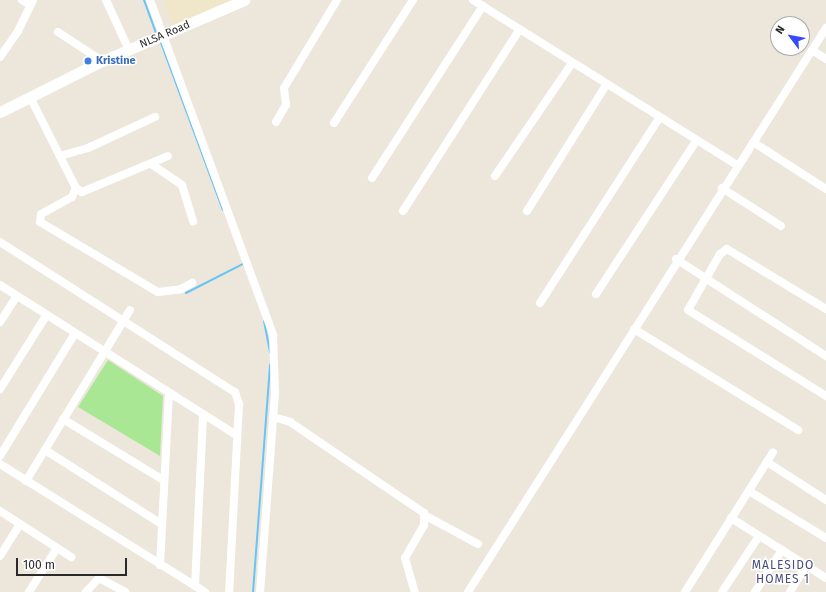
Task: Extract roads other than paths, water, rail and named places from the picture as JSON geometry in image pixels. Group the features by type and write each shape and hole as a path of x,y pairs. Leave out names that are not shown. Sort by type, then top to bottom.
{"main road":[{"name":"NLSA Road","path":"0,112 102,61 244,0"}],"street":[{"path":"0,57 18,31 31,2 22,0"},
{"path":"106,0 129,50"},
{"path":"150,0 160,37 273,335 273,416 260,592"},
{"path":"276,122 286,105 284,88 337,0"},
{"path":"334,123 413,0"},
{"path":"473,0 737,166"},
{"path":"372,178 483,6"},
{"path":"468,592 634,329 676,259 826,28"},
{"path":"403,211 520,29"},
{"path":"58,32 102,61"},
{"path":"812,50 826,59"},
{"path":"495,176 572,63"},
{"path":"527,211 606,85"},
{"path":"30,97 76,188 87,192 168,156"},
{"path":"60,156 88,148 154,117"},
{"path":"540,303 659,118"},
{"path":"596,294 696,141"},
{"path":"752,142 826,188"},
{"path":"151,164 182,185 193,221"},
{"path":"76,188 72,197 40,214 40,222 158,292 181,289 192,283"},
{"path":"722,188 781,226"},
{"path":"0,242 235,392 238,404 229,592"},
{"path":"826,309 730,249 722,251 705,278 689,312 826,396"},
{"path":"676,259 826,356"},
{"path":"0,285 203,416 236,435"},
{"path":"0,322 17,296"},
{"path":"26,481 130,310"},
{"path":"0,389 46,316"},
{"path":"634,329 798,430"},
{"path":"0,456 75,334"},
{"path":"160,565 160,523 169,394"},
{"path":"195,586 203,416"},
{"path":"273,416 290,422 426,516 478,544"},
{"path":"64,419 163,480"},
{"path":"45,450 160,523"},
{"path":"685,592 774,452"},
{"path":"767,462 826,500"},
{"path":"0,464 204,592"},
{"path":"749,491 826,538"},
{"path":"0,511 71,557"},
{"path":"415,592 405,558 426,516"},
{"path":"731,518 826,578"},
{"path":"0,556 20,524"},
{"path":"722,592 759,536"},
{"path":"29,592 57,548"},
{"path":"755,592 782,550"},
{"path":"790,592 806,565"},
{"path":"86,592 98,578 125,592"}],"waterway":[{"path":"144,0 156,33"},
{"path":"160,40 223,210"},
{"path":"186,293 243,264"},
{"path":"264,321 270,352"},
{"path":"253,592 270,365"}],"place":[{"name":"Kristine","path":"88,61"}],"district":[{"name":"MALESIDO HOMES 1","path":"783,573"}]}
